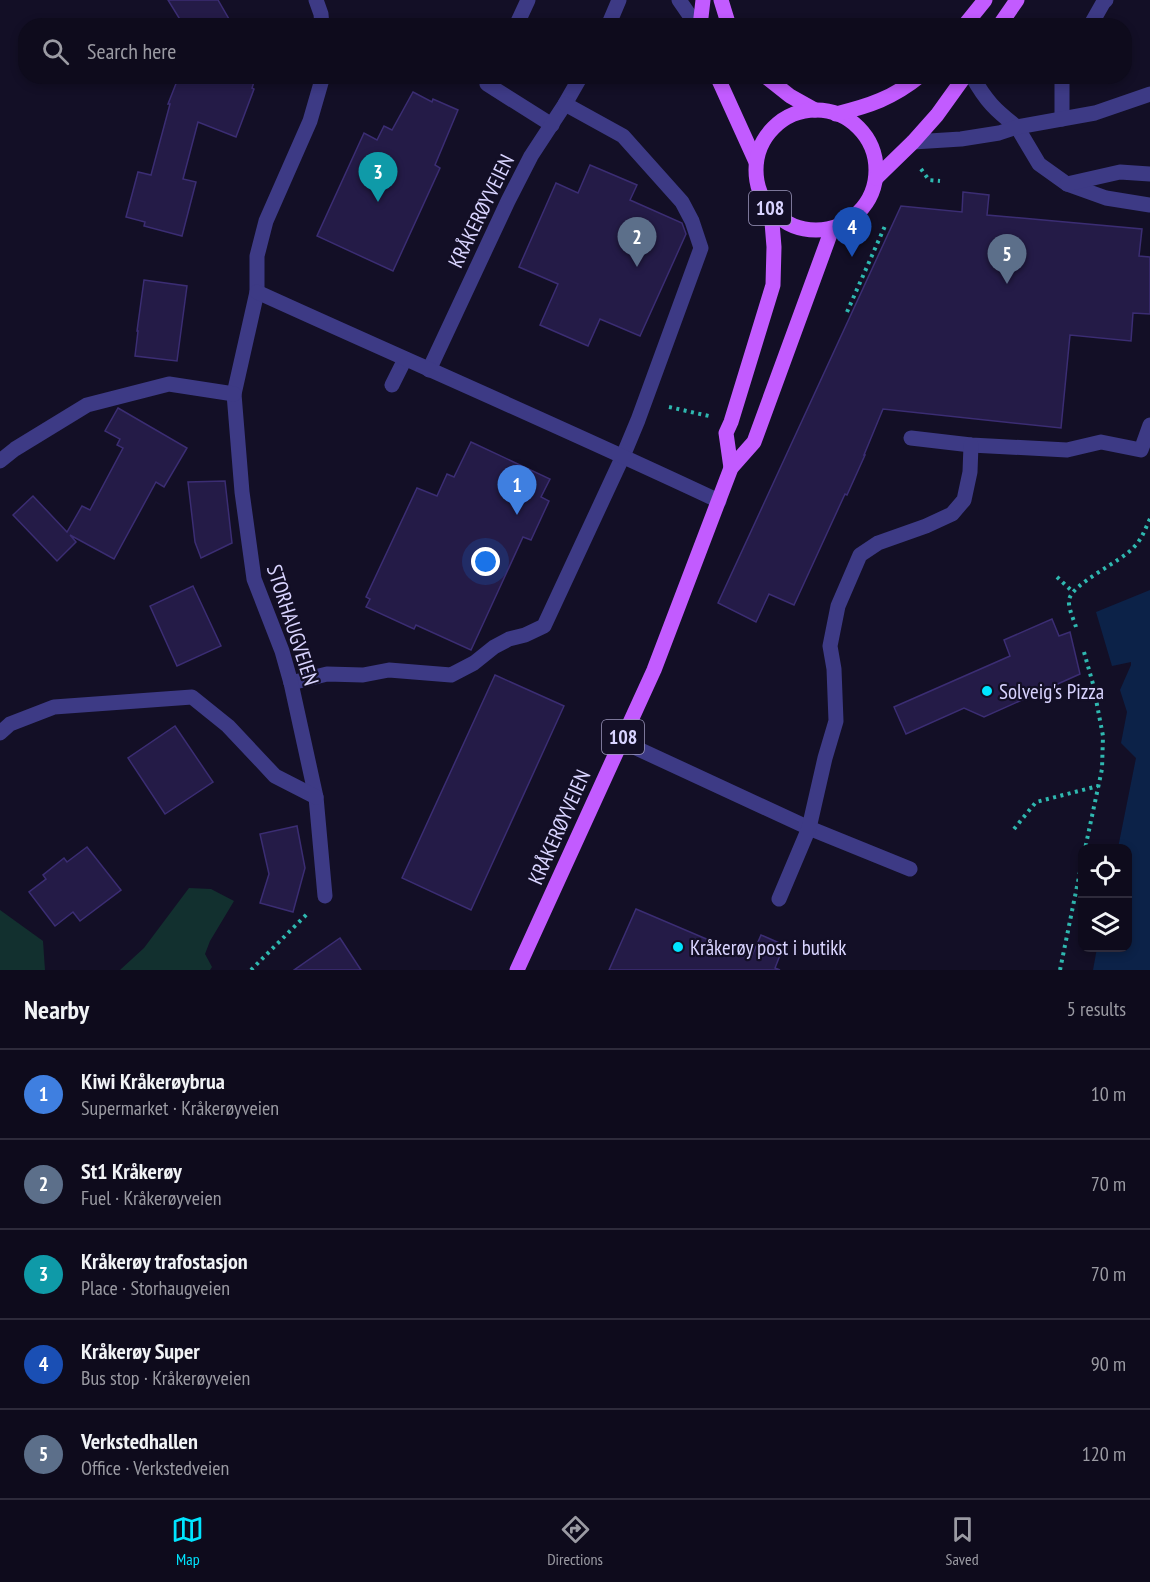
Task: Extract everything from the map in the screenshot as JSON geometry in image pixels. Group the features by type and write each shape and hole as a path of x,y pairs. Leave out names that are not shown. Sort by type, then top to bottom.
{"main road":[{"path":"700,18 703,0"},
{"path":"721,0 727,18"},
{"path":"970,18 985,0"},
{"path":"1005,18 1017,0"},
{"name":"108","path":"721,84 756,162"},
{"name":"108","path":"775,84 814,110 837,114 863,132 876,161 876,178"},
{"name":"108","path":"837,114 882,100 911,84"},
{"path":"832,229 848,222 862,210 871,195 876,178 937,115 959,84"},
{"name":"108","path":"814,110 790,116 770,131 761,146 756,162 756,179 761,196 781,219 805,230 832,229"},
{"name":"KRÅKERØYVEIEN","path":"731,468 726,433 773,285 774,247 771,210"},
{"name":"KRÅKERØYVEIEN","path":"517,970 654,670 731,468 754,442 832,229"}],"street":[{"path":"316,0 321,18"},
{"path":"520,18 528,0"},
{"path":"611,18 619,0"},
{"path":"679,0 693,18"},
{"path":"1095,18 1106,0"},
{"name":"STORHAUGVEIEN","path":"321,84 310,122 266,221 257,256 257,292 234,394 242,492 254,579 282,651 291,683 316,796 325,896"},
{"path":"487,84 552,125"},
{"name":"KRÅKERØYVEIEN","path":"429,370 531,156 576,84"},
{"path":"977,84 984,97 999,113 1017,127 1039,164 1067,183 1106,198 1150,205"},
{"path":"1062,84 1062,119"},
{"path":"913,142 961,139 999,133 1017,127 1095,113 1150,94"},
{"path":"291,683 327,674 363,675 389,670 451,675 474,663 494,647 509,639 525,635 544,626 623,456 701,248 692,220 682,202 623,136 565,104"},
{"path":"1067,183 1120,172 1150,174"},
{"path":"257,292 719,501"},
{"path":"392,385 405,359"},
{"path":"0,461 15,449 87,405 169,384 234,394"},
{"path":"911,438 971,445 1067,450 1101,442 1142,450 1150,425"},
{"path":"779,899 809,828 836,721 834,669 830,646 838,606 860,555 878,543 952,514 963,500 970,472 971,445"},
{"path":"0,733 10,724 54,707 192,697 228,726 274,776 316,796"},
{"path":"621,741 809,828 910,869"}],"path":[{"path":"924,172 929,180 940,181"},
{"path":"847,312 885,226"},
{"path":"646,399 665,406 715,417"},
{"path":"1076,627 1069,604 1073,592 1090,578 1122,559 1134,548 1143,537 1150,519"},
{"path":"1057,577 1073,592"},
{"path":"1084,652 1094,684 1103,736 1102,769 1086,844"},
{"path":"1014,830 1036,802 1098,786"},
{"path":"1060,970 1078,885"},
{"path":"251,970 325,896"}],"green space":[{"path":"189,888 211,889 234,901 210,941 205,954 212,967 210,970 120,970 144,948"},
{"path":"0,910 43,941 45,970 0,970"}],"water":[{"path":"1150,590 1150,970 1093,970 1096,952 1132,952 1132,844 1119,844 1136,758 1121,743 1127,712 1120,690 1131,662 1112,666 1096,612"}],"building":[{"path":"168,0 218,0 228,18 179,18"},
{"path":"176,84 253,84 252,88 254,89 236,137 198,122 183,179 196,182 182,236 144,226 145,222 126,217 138,172 151,175 170,104 168,104"},
{"path":"413,92 432,102 433,99 458,110 435,165 440,168 393,271 317,236 364,133 377,140 384,126 392,130"},
{"path":"590,165 637,185 630,200 682,223 686,234 640,336 600,319 588,346 540,325 558,284 519,267 556,183 578,193"},
{"path":"963,192 989,195 987,215 1142,229 1139,256 1150,257 1150,314 1133,313 1131,341 1070,335 1061,428 883,409 847,495 845,494 794,605 769,594 756,622 718,603 901,206 962,212"},
{"path":"144,280 187,286 177,361 135,356"},
{"path":"118,408 187,448 164,487 156,482 114,559 70,535 76,542 57,561 13,515 33,496 67,532 82,506 90,510 123,448 117,445 120,439 105,431"},
{"path":"471,442 550,479 541,497 549,501 531,540 523,537 471,650 416,625 414,629 366,607 370,599 366,597 417,488 437,496 447,474 454,477"},
{"path":"225,481 232,543 201,558 195,542 188,482"},
{"path":"193,586 221,646 177,666 150,606"},
{"name":"Solveig's Pizza","path":"1052,619 1059,636 1070,632 1080,674 984,717 964,708 906,734 894,707 1010,656 1004,640"},
{"path":"495,675 564,706 471,910 402,878"},
{"path":"175,726 213,782 165,814 128,758"},
{"path":"297,826 305,868 293,912 260,903 269,874 260,834"},
{"path":"87,847 121,890 80,921 73,912 55,926 29,892 46,879 43,875 64,858 67,862"},
{"path":"636,909 751,958 761,935 784,945 775,968 780,970 609,970"},
{"path":"340,938 361,970 294,970"}],"place":[{"name":"Kråkerøy trafostasjon","path":"378,202"},
{"name":"Kråkerøy Super","path":"852,257"},
{"name":"St1 Kråkerøy","path":"637,267"},
{"name":"Verkstedhallen","path":"1007,284"},
{"name":"Kiwi Kråkerøybrua","path":"517,515"},
{"name":"Solveig's Pizza","path":"987,691"},
{"name":"Kråkerøy post i butikk","path":"678,947"}]}
